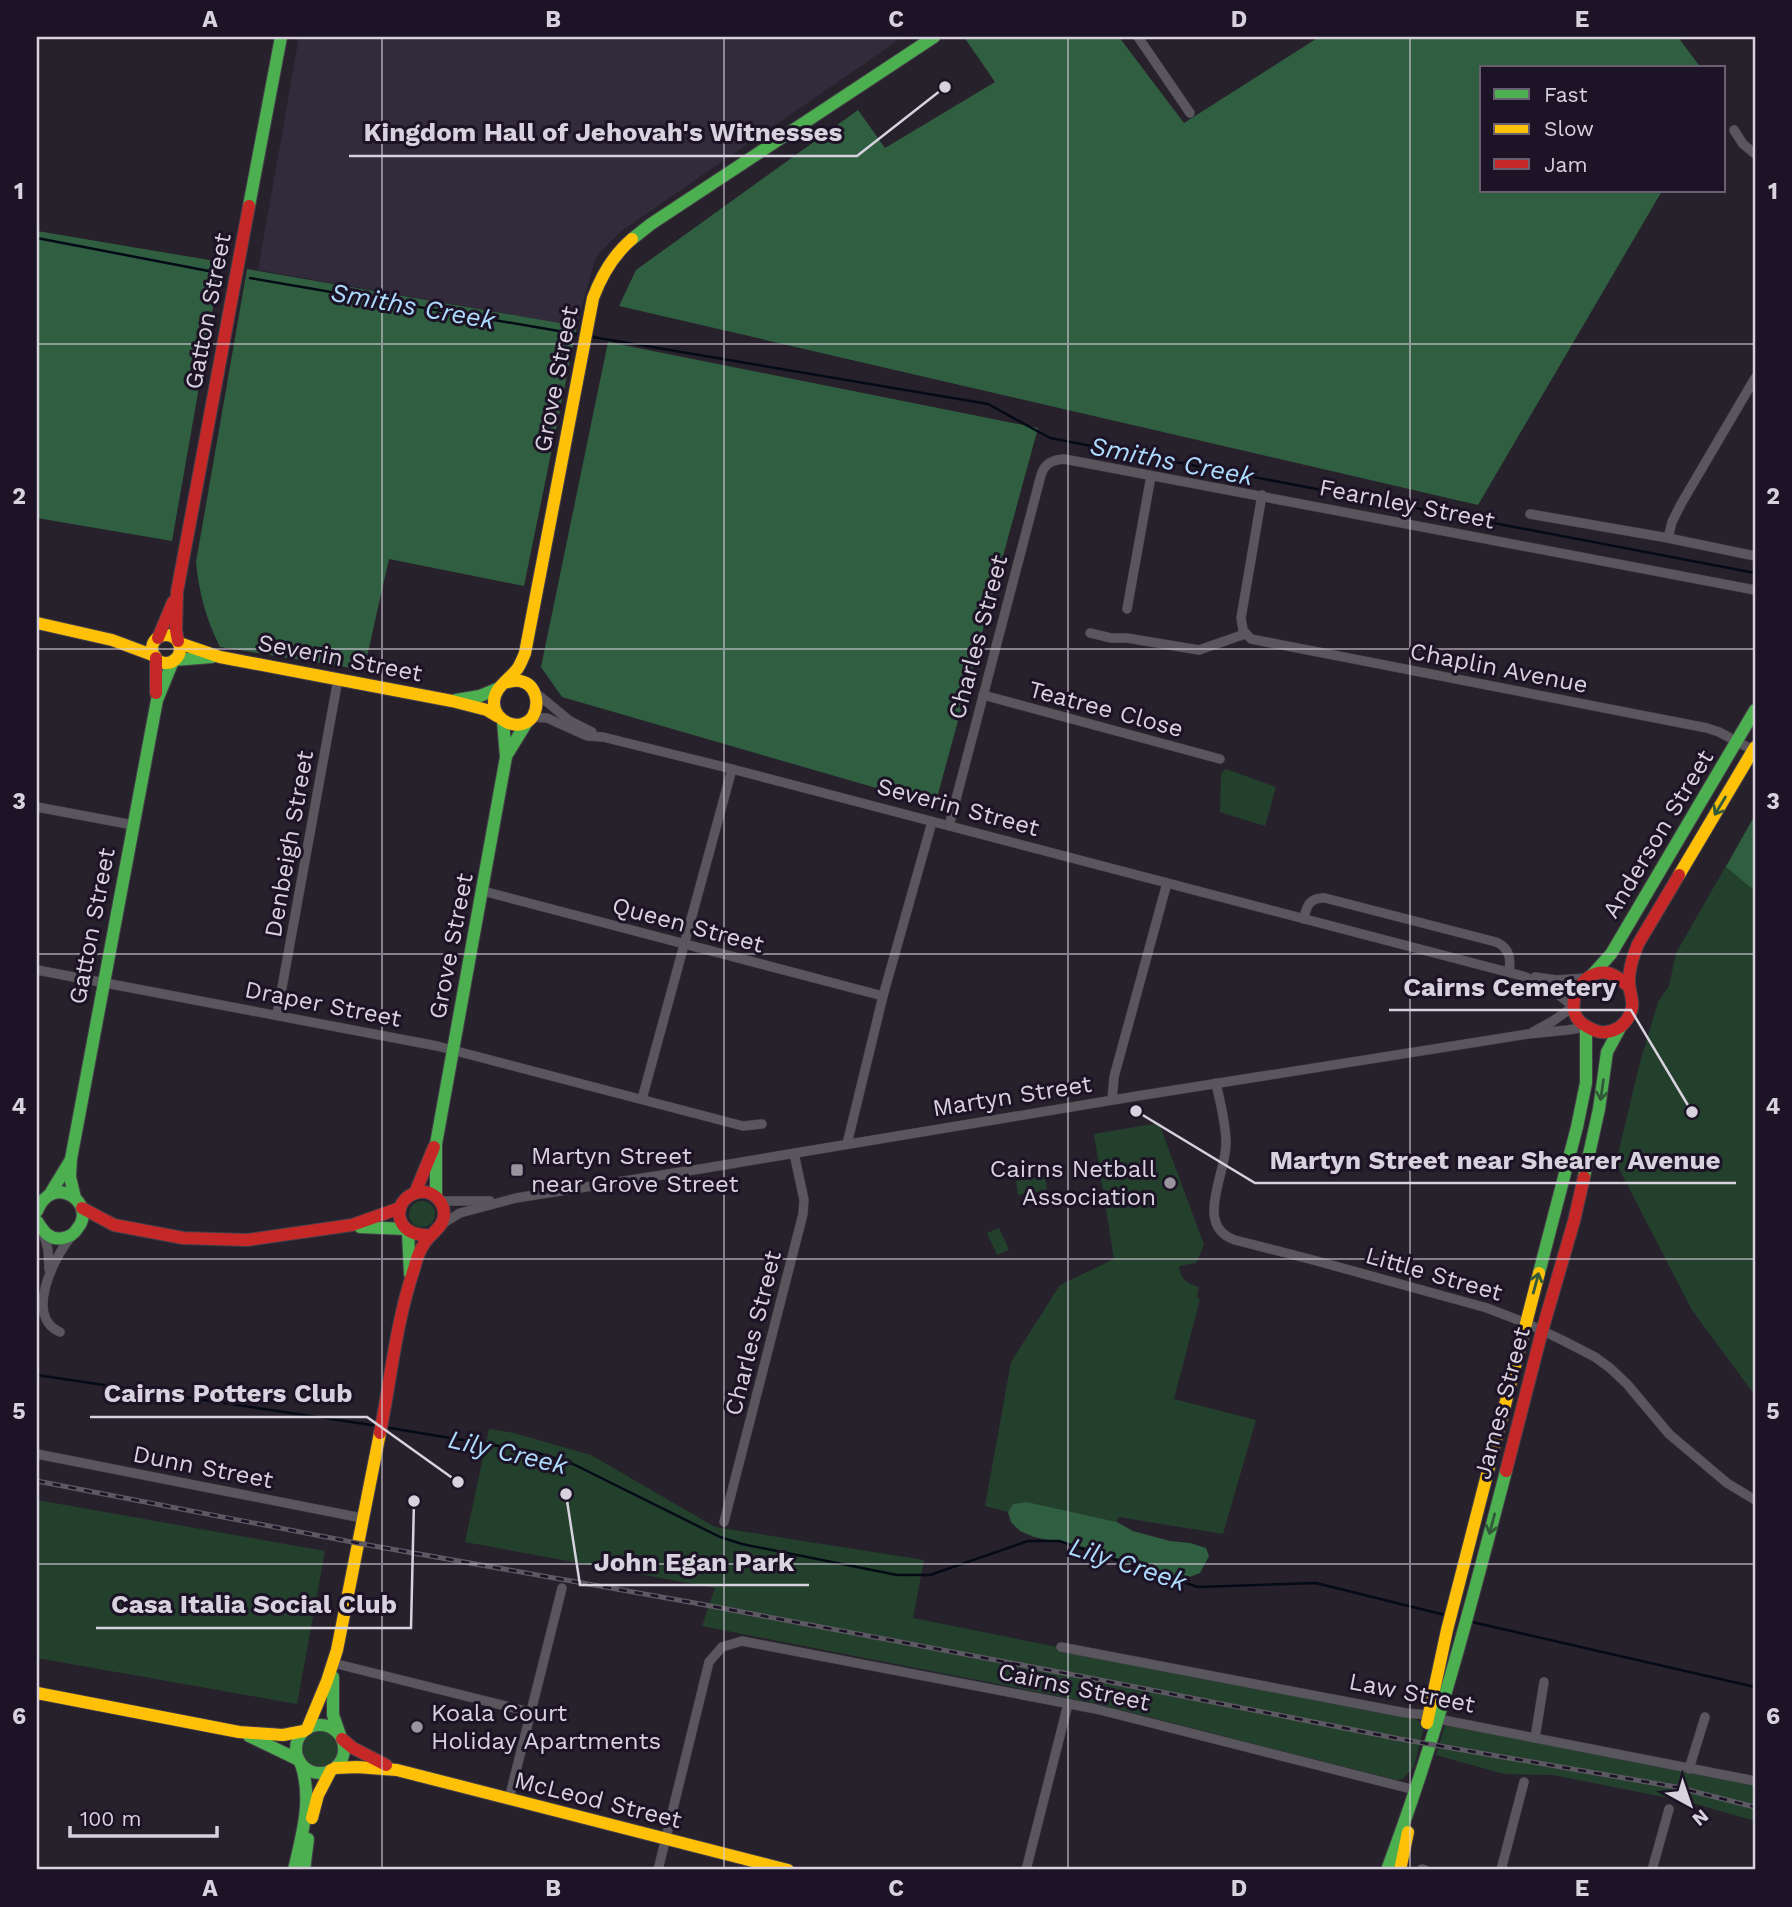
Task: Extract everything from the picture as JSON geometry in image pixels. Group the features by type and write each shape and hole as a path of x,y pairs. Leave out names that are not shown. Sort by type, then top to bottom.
{"street":[{"name":"Gatton Street","path":"178,642 177,592 281,37"},
{"name":"Grove Street","path":"502,686 518,668 525,653 589,314 600,278 608,264 622,247 651,224 934,37"},
{"path":"1138,37 1190,113"},
{"path":"1734,130 1743,144 1755,154"},
{"path":"1668,538 1681,504 1755,378"},
{"name":"Fearnley Street","path":"1051,461 1064,459 1151,477 1262,495 1755,590"},
{"name":"Charles Street","path":"949,826 1041,475 1051,461"},
{"path":"1126,610 1151,477"},
{"path":"1090,633 1199,650 1243,629 1262,495"},
{"name":"Fearnley Street","path":"1530,513 1755,555"},
{"name":"Gatton Street","path":"157,639 177,592"},
{"path":"37,623 104,637 164,662 174,660 179,652 178,642 169,635 157,639 104,637"},
{"name":"Chaplin Avenue","path":"1243,629 1254,641 1707,728 1754,749"},
{"path":"155,657 152,648 157,639"},
{"name":"Severin Street","path":"178,642 220,657 452,701 488,710 500,718"},
{"name":"Grove Street","path":"525,653 534,690"},
{"name":"Gatton Street","path":"155,657 157,700"},
{"name":"Severin Street","path":"174,660 220,657"},
{"name":"Gatton Street","path":"74,1233 83,1221 70,1177 71,1159 157,700 174,660"},
{"name":"Denbeigh Street","path":"277,1015 338,679"},
{"path":"519,680 534,690 538,708 530,719 516,725 500,718 493,702 502,686 519,680"},
{"name":"Severin Street","path":"452,701 480,696 502,686"},
{"name":"Severin Street","path":"534,690 570,721 603,737"},
{"name":"Teatree Close","path":"983,695 1220,759"},
{"name":"Anderson Street","path":"1589,976 1616,947 1755,710"},
{"name":"Grove Street","path":"438,1199 436,1144 506,757 500,718"},
{"name":"Severin Street","path":"530,719 547,718 587,736 603,737 732,769 1508,972 1551,989 1574,1006"},
{"name":"Grove Street","path":"506,757 530,719"},
{"name":"Anderson Street","path":"1628,986 1638,944 1754,749"},
{"path":"642,1099 732,769"},
{"path":"37,807 133,825"},
{"path":"847,1144 883,996 932,822"},
{"path":"1112,1100 1114,1077 1167,883"},
{"name":"Queen Street","path":"483,891 883,996"},
{"path":"1304,919 1309,903 1318,897 1496,942 1508,952 1508,972"},
{"name":"Draper Street","path":"37,970 453,1050 743,1126 762,1124"},
{"path":"1610,973 1622,979 1628,986 1633,998 1632,1008 1621,1026 1607,1032 1596,1031 1586,1027 1577,1018 1574,1006 1576,990 1589,976 1610,973"},
{"name":"Severin Street","path":"1526,977 1558,980 1589,976"},
{"name":"Martyn Street","path":"1528,1034 1574,1006"},
{"name":"James Street","path":"1433,1717 1468,1614 1542,1331 1574,1221 1599,1110 1607,1052 1621,1026"},
{"name":"Martyn Street","path":"442,1224 460,1213 502,1201 1216,1083 1586,1027"},
{"name":"James Street","path":"1387,1870 1411,1806 1433,1717 1447,1630 1582,1107 1587,1065 1586,1027"},
{"name":"Little Street","path":"1216,1083 1226,1156 1213,1209 1216,1224 1224,1235 1474,1304 1526,1323 1588,1353 1627,1384 1669,1434 1727,1483 1755,1500"},
{"name":"Grove Street","path":"415,1193 436,1144"},
{"name":"Charles Street","path":"724,1522 803,1214 804,1200 794,1153"},
{"name":"Gatton Street","path":"41,1202 71,1159"},
{"path":"41,1202 63,1192 114,1225"},
{"path":"294,1870 307,1804 307,1782 296,1745 320,1702 333,1663 410,1277 422,1248 442,1224 444,1213 438,1199 425,1192 406,1198 400,1208 401,1223 406,1231 410,1277"},
{"name":"Martyn Street","path":"438,1199 502,1201"},
{"path":"39,1227 58,1239 88,1228 114,1225 183,1238 247,1240 352,1225 400,1208"},
{"path":"352,1225 406,1231 420,1237 431,1235"},
{"path":"39,1227 48,1250 49,1275"},
{"path":"60,1332 49,1325 44,1312 44,1300 49,1275 60,1250 74,1233"},
{"name":"Dunn Street","path":"37,1454 362,1518"},
{"path":"509,1799 562,1588"},
{"name":"Cairns Street","path":"666,1839 709,1662 722,1647 742,1641 1113,1713 1415,1790"},
{"name":"Law Street","path":"1060,1647 1433,1717 1755,1782"},
{"path":"333,1663 530,1712"},
{"path":"304,1870 314,1808 320,1790 343,1755 332,1707 333,1663"},
{"path":"1535,1738 1544,1682"},
{"path":"37,1693 239,1732 284,1735 323,1725 341,1737"},
{"path":"1026,1870 1068,1704"},
{"path":"1689,1769 1705,1717"},
{"path":"239,1732 300,1762 306,1769 317,1773 333,1769"},
{"name":"McLeod Street","path":"341,1737 360,1752 397,1770"},
{"name":"McLeod Street","path":"333,1769 357,1766 397,1770 788,1870"},
{"path":"1501,1870 1524,1782"},
{"name":"James Street","path":"1400,1870 1411,1806"},
{"path":"1653,1870 1669,1809"},
{"path":"658,1870 666,1839"}],"shaded area":[{"path":"299,37 903,37 620,232 594,262 577,326 258,270"}],"green space":[{"path":"964,37 1119,37 1184,123 1319,37 1678,37 1700,66 1480,66 1480,192 1661,192 1478,505 619,306 636,270 858,110 885,148 995,82"},
{"path":"37,231 221,262 172,541 37,518"},
{"path":"247,269 577,326 524,586 389,559 364,670 220,647 204,606 196,562"},
{"path":"608,342 1038,428 935,805 562,697 541,667"},
{"path":"1226,769 1276,787 1265,826 1220,812 1221,773"},
{"path":"1755,815 1755,1392 1692,1310 1616,1163 1640,1062 1658,1002 1669,986 1676,953"},
{"path":"1755,815 1755,891 1726,867"},
{"path":"1159,1123 1204,1245 1196,1263 1179,1266 1185,1280 1199,1287 1197,1297 1200,1299 1174,1399 1256,1420 1223,1534 1119,1517 1117,1522 1027,1502 1013,1504 1008,1512 985,1506 1011,1362 1060,1285 1114,1259 1094,1134"},
{"path":"1045,1176 1047,1190 1018,1195 1016,1181"},
{"path":"422,1201 431,1205 435,1214 431,1223 422,1227 413,1223 409,1214 413,1205"},
{"path":"999,1228 1009,1250 997,1255 987,1233"},
{"path":"489,1429 514,1433 591,1455 715,1527 924,1560 913,1618 1416,1719 1423,1730 1414,1767 1403,1779 1396,1780 1094,1703 702,1626 715,1588 465,1542"},
{"path":"37,1500 325,1551 297,1704 37,1658"},
{"path":"1027,1502 1117,1522 1133,1531 1170,1541 1190,1543 1206,1548 1209,1556 1200,1573 1187,1578 1160,1573 1084,1547 1034,1537 1020,1531 1011,1522 1008,1512 1013,1504"},
{"path":"1445,1725 1755,1785 1755,1821 1689,1802 1553,1775 1504,1774 1436,1755"},
{"path":"320,1732 332,1737 337,1749 332,1761 320,1766 308,1761 303,1749 308,1737"}],"waterway":[{"name":"Smiths Creek","path":"37,238 219,273"},
{"name":"Smiths Creek","path":"250,278 576,334"},
{"name":"Smiths Creek","path":"593,337 988,404 1050,438 1755,573"},
{"path":"37,1375 378,1426"},
{"name":"Lily Creek","path":"384,1427 535,1452 573,1464 720,1537 742,1544 897,1575 930,1575 1028,1541 1059,1541 1198,1587 1316,1583 1445,1615"},
{"name":"Lily Creek","path":"1472,1622 1755,1687"}],"railway":[{"path":"37,1481 357,1543 695,1603 1400,1739 1676,1787 1755,1807"}],"traffic: fast":[{"path":"249,206 281,37"},
{"path":"632,239 934,37"},
{"path":"174,660 212,657"},
{"path":"75,1198 70,1177 71,1159 157,700 173,661"},
{"path":"456,700 480,696 499,688"},
{"path":"1592,975 1611,954 1755,710"},
{"path":"436,1197 436,1144 506,757 503,721"},
{"path":"506,756 527,722"},
{"path":"1584,1177 1599,1109 1607,1052 1621,1026"},
{"path":"1539,1273 1586,1083 1586,1027"},
{"path":"50,1194 70,1161"},
{"path":"37,1211 44,1199 53,1193 71,1196 82,1210 82,1219 77,1229 65,1238 51,1237 37,1221"},
{"path":"360,1227 405,1229"},
{"path":"408,1232 410,1274"},
{"path":"1387,1870 1437,1722 1506,1471"},
{"path":"333,1677 333,1715 340,1735"},
{"path":"320,1725 337,1732 344,1749 337,1766 320,1773 303,1766 296,1749 303,1732 320,1725"},
{"path":"249,1736 299,1760"},
{"path":"294,1870 306,1804 301,1764"},
{"path":"304,1870 308,1839"}],"traffic: slow":[{"path":"504,683 520,681 533,690 536,705 533,716 528,721 516,725 503,720 495,710 494,698 499,688 518,668 525,653 593,298 609,266 632,239"},
{"path":"37,623 112,640 155,656"},
{"path":"166,635 176,639 180,649 176,659 166,663 156,659 152,649 156,639 166,635"},
{"path":"179,643 220,657 452,701 487,710 497,716"},
{"path":"1679,875 1755,747"},
{"path":"1427,1723 1447,1630 1539,1273"},
{"path":"307,1729 337,1650 380,1433"},
{"path":"37,1693 239,1732 283,1735 304,1731"},
{"path":"335,1768 397,1770 788,1870"},
{"path":"312,1818 318,1795 331,1770"},
{"path":"1400,1870 1408,1832"}],"traffic: jam":[{"path":"178,641 177,592 249,206"},
{"path":"158,638 173,602"},
{"path":"156,658 156,693"},
{"path":"1628,986 1615,976 1594,974 1585,980 1574,999 1577,1019 1598,1032 1616,1029 1626,1021 1632,1008 1629,976 1634,953 1679,875"},
{"path":"415,1193 434,1147"},
{"path":"1506,1471 1584,1177"},
{"path":"380,1433 408,1289 421,1250 442,1223 444,1214 440,1201 433,1195 419,1192 403,1202 400,1217 402,1224 409,1230 431,1235"},
{"path":"82,1208 114,1225 183,1238 247,1240 352,1225 400,1208"},
{"path":"342,1739 353,1748 386,1765"}],"place":[{"name":"Kingdom Hall of Jehovah's Witnesses","path":"945,87"},
{"name":"Martyn Street near Shearer Avenue","path":"1136,1111"},
{"name":"Cairns Cemetery","path":"1692,1112"},
{"name":"Martyn Street near Grove Street","path":"517,1170"},
{"name":"Cairns Netball Association","path":"1170,1183"},
{"name":"Cairns Potters Club","path":"458,1482"},
{"name":"John Egan Park","path":"566,1494"},
{"name":"Casa Italia Social Club","path":"414,1501"},
{"name":"Koala Court Holiday Apartments","path":"417,1727"}]}
